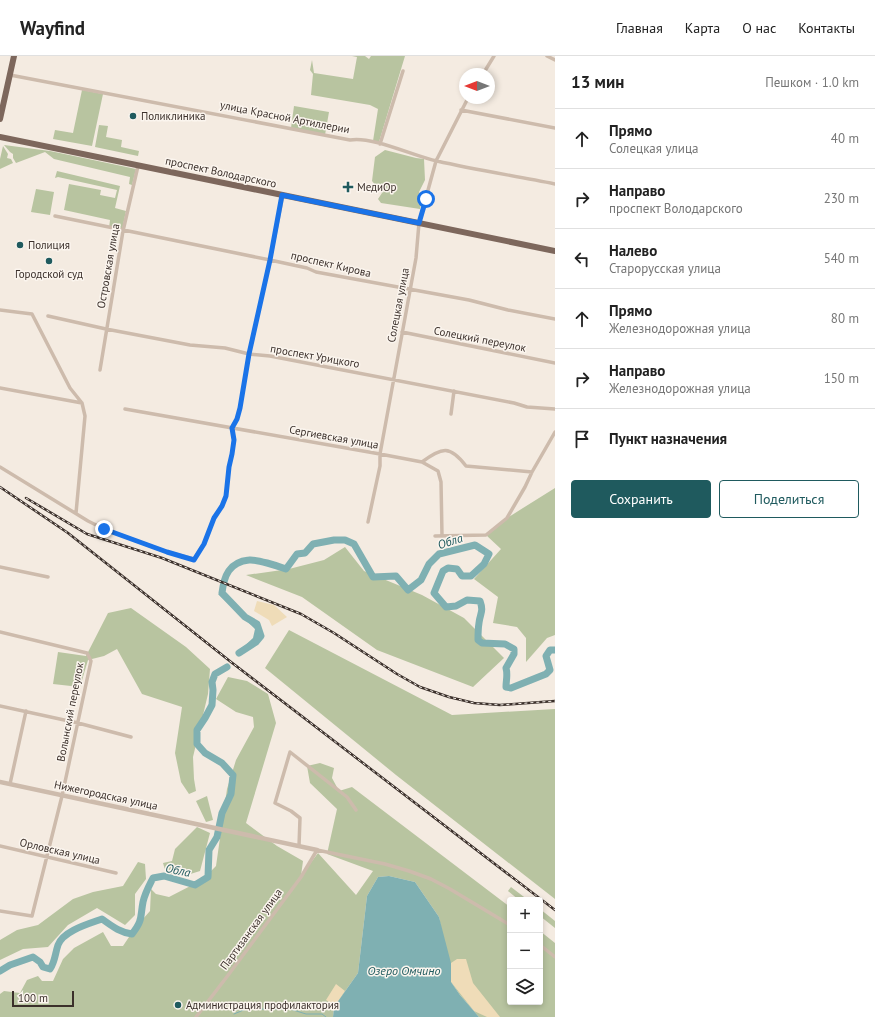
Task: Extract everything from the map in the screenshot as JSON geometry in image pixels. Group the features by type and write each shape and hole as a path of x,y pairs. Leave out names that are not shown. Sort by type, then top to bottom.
{"main road":[{"path":"0,119 14,56"},
{"name":"проспект Володарского","path":"0,137 555,251"}],"street":[{"path":"487,68 494,56"},
{"path":"548,56 555,60"},
{"path":"380,144 403,72"},
{"name":"улица Красной Артиллерии","path":"10,75 184,107 350,140 355,139 380,144 436,161 555,184"},
{"name":"Солецкая улица","path":"368,522 380,466 380,454 416,258 419,223 436,161 464,104"},
{"path":"461,110 555,128"},
{"name":"Островская улица","path":"100,370 123,231 138,166"},
{"path":"0,467 104,529 167,552 194,560 204,544 214,518 222,506 226,496 234,440 232,428 237,419 240,408 249,354 270,260 282,195"},
{"name":"проспект Кирова","path":"55,216 270,260 306,268 316,272 469,300 508,310 555,319"},
{"path":"0,310 32,314 70,388 82,403 85,416 76,513"},
{"name":"проспект Урицкого","path":"48,316 190,345 225,348 249,354 270,356 454,391 528,407 555,409"},
{"name":"Солецкий переулок","path":"402,332 555,363"},
{"path":"0,388 82,403"},
{"path":"451,414 454,391"},
{"name":"Сергиевская улица","path":"124,409 422,462"},
{"path":"435,536 486,535 507,518 526,488 532,472 555,432"},
{"path":"442,536 441,482 438,471 422,462 433,454 440,451 452,452 458,456 466,466 532,472"},
{"path":"0,568 48,577"},
{"name":"Волынский переулок","path":"0,632 87,653 91,661 62,796 32,916 0,911"},
{"path":"0,706 78,723 131,737"},
{"path":"10,784 26,711"},
{"path":"356,810 347,797 290,752 275,803 291,811 300,818 299,846 385,864 431,879 507,923"},
{"name":"Нижегородская улица","path":"0,782 299,846"},
{"name":"Орловская улица","path":"0,846 116,873"},
{"name":"Партизанская улица","path":"196,1017 296,884 317,850"},
{"path":"543,947 555,957"}],"green space":[{"path":"352,56 365,56 369,59 371,56 405,56 379,142 373,141 378,109 370,105 311,95 313,74 310,70 312,60 314,73 353,79 357,57"},
{"path":"82,90 103,94 92,146 53,139 55,130 73,133"},
{"path":"294,106 329,112 325,135 291,128"},
{"path":"99,125 108,126 106,137 122,140 121,147 139,151 138,156 95,147"},
{"path":"4,145 50,151 136,169 132,185 129,184 130,177 54,159 45,152 16,163 13,158 13,154"},
{"path":"3,146 8,154 7,158 11,159 13,163 0,169 0,159"},
{"path":"385,150 424,159 425,180 419,192 422,201 420,209 381,203 378,199 382,193 372,181 375,157"},
{"path":"57,171 120,186 115,208 126,211 122,230 109,228 110,220 64,210 69,184 101,190 100,195 115,198 117,190 58,177 55,178"},
{"path":"36,189 54,192 50,215 31,212"},
{"path":"555,488 555,635 547,638 526,662 526,638 517,627 493,623 498,597 474,579 501,549 486,535 507,518"},
{"path":"345,547 364,571 422,595 464,618 504,658 473,687 377,650 302,597 246,575 289,569 324,560"},
{"path":"131,608 186,647 210,669 208,694 193,757 196,791 189,794 181,782 175,753 182,707 142,694 117,649 104,656 88,660 80,687 53,684 58,652 86,656 108,613"},
{"path":"289,630 452,715 555,709 555,899 396,775 265,668"},
{"path":"228,677 247,681 268,694 276,723 246,823 277,846 303,861 301,876 318,853 356,895 373,871 327,854 337,809 310,783 307,766 320,763 334,768 332,778 339,791 352,787 507,905 507,1005 543,1005 543,933 555,943 555,1017 479,1017 451,982 439,917 415,882 389,876 378,877 367,896 358,973 334,1007 333,1017 0,1017 0,994 4,991 20,993 27,980 38,976 42,981 53,981 63,959 74,948 103,932 111,946 123,946 135,928 150,911 151,889 156,894 169,897 202,880 216,866 227,789 236,760 254,727 253,717 236,712 216,699"},
{"path":"207,796 213,820 206,822 196,801"},
{"path":"197,827 210,833 200,871 184,876 166,873 163,863 172,861 175,849"},
{"path":"138,862 145,864 146,879 135,894 135,915 125,925 97,908 68,925 48,947 23,949 0,960 0,940 17,930 38,925 73,899 93,892 123,886"},
{"path":"511,887 524,897 515,897 508,891"},
{"path":"543,911 555,921 555,928 543,918"}],"sand":[{"path":"257,601 274,605 287,617 272,626 269,620 254,611"},
{"path":"457,959 466,959 473,983 500,1017 487,1017 474,1011 451,982 451,963"},
{"path":"336,984 345,991 335,1006 326,1000"}],"water":[{"path":"222,593 245,617 257,624 261,636 256,642 239,653 239,651 253,638 255,629 218,594"},
{"name":"Озеро Омчино","path":"389,876 415,882 439,917 451,963 451,982 479,1017 333,1017 334,1007 358,973 367,896 378,877"}],"waterway":[{"name":"Обла","path":"239,653 256,642 261,636 257,624 245,617 222,593 224,581 232,567 242,561 252,560 286,569 297,554 305,553 313,544 334,540 345,540 354,544 373,577 396,576 408,590 421,580 429,564 439,554 475,545 489,554 484,564 471,576 462,576 457,569 448,568 443,571 434,593 446,607 456,606 467,600 480,601 482,610 478,640 482,643 505,644 514,649 514,654 506,668 506,687 511,688 546,674 550,670 546,656 550,650 555,650"},
{"name":"Обла","path":"0,971 10,965 33,957 40,962 43,967 50,969 54,961 58,945 65,936 83,926 102,919 119,930 132,934 140,922 144,899 153,878 164,876 195,885 208,877 209,850 217,837 222,813 231,794 233,775 222,763 205,753 197,744 197,730 212,705 212,682 215,674 227,667"},
{"path":"234,1014 246,1009 290,1009 306,1014 322,1014 326,1017"}],"railway":[{"path":"0,487 68,533 231,662 555,910"},
{"path":"26,498 87,534 162,558 301,614 420,687 449,697 474,703 500,705 555,701"}],"place":[{"name":"Поликлиника","path":"133,116"},
{"name":"МедиОр","path":"348,187"},
{"name":"Полиция","path":"20,245"},
{"name":"Городской суд","path":"49,261"},
{"name":"Администрация профилактория","path":"178,1005"}],"route":[{"path":"104,529 167,552 194,560 204,544 211,524 226,496 234,440 232,428 237,419 240,408 249,354 270,260 282,195 419,223 426,199"}]}
